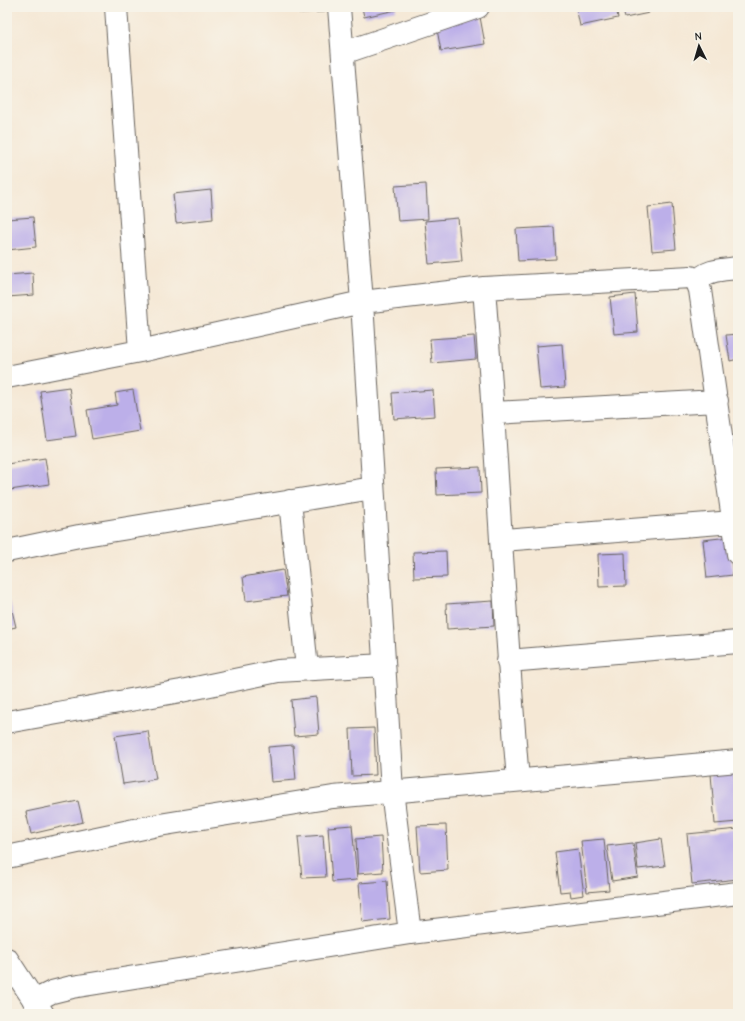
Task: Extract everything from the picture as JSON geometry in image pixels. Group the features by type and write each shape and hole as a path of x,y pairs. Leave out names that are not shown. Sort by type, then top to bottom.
{"street":[{"path":"116,7 140,351"},
{"path":"339,7 362,302 392,791 410,933"},
{"path":"343,53 478,7"},
{"path":"697,282 702,275 708,272 738,268"},
{"path":"7,377 140,351 362,302 484,288 690,277 697,282 700,290 738,554"},
{"path":"484,288 494,413 508,661 518,780"},
{"path":"494,413 717,401"},
{"path":"7,551 78,536 373,488"},
{"path":"290,501 307,669"},
{"path":"502,540 733,522"},
{"path":"508,661 738,642"},
{"path":"7,722 181,691 278,671 384,665"},
{"path":"7,856 153,826 333,797 738,761"},
{"path":"7,959 38,1008 52,992 72,987 410,933 738,893"}],"building":[{"path":"299,7 324,7 325,12 299,13"},
{"path":"362,7 395,7 396,10 364,17"},
{"path":"576,7 616,7 618,18 580,26"},
{"path":"622,7 648,7 649,13 625,18"},
{"path":"480,17 485,44 441,51 436,24"},
{"path":"426,184 428,219 398,221 395,186"},
{"path":"211,190 213,219 176,223 173,194"},
{"path":"672,204 676,249 652,251 648,207"},
{"path":"33,217 36,247 7,250 7,219"},
{"path":"458,218 462,261 429,264 425,221"},
{"path":"554,227 556,259 518,261 516,229"},
{"path":"33,273 34,295 7,297 7,275"},
{"path":"635,294 638,332 614,334 610,297"},
{"path":"738,334 738,359 730,361 726,335"},
{"path":"474,336 476,359 432,363 430,339"},
{"path":"562,344 565,387 540,389 536,346"},
{"path":"69,387 76,436 47,440 40,391"},
{"path":"133,390 140,431 92,439 87,410 117,405 115,393"},
{"path":"433,390 435,416 394,419 392,393"},
{"path":"45,458 49,484 10,490 7,464"},
{"path":"480,467 481,493 437,495 436,469"},
{"path":"729,537 733,575 707,578 703,540"},
{"path":"446,551 447,577 414,578 413,552"},
{"path":"625,553 626,586 599,587 598,554"},
{"path":"283,570 287,596 246,601 243,577"},
{"path":"493,601 494,626 447,629 446,604"},
{"path":"10,602 16,627 7,629 7,603"},
{"path":"316,697 319,734 294,736 291,700"},
{"path":"374,728 376,775 352,776 350,729"},
{"path":"148,731 156,779 123,784 115,736"},
{"path":"293,745 296,780 271,782 268,747"},
{"path":"734,772 738,822 715,824 711,774"},
{"path":"78,801 83,822 31,834 26,812"},
{"path":"352,825 357,880 332,882 328,827"},
{"path":"446,825 448,870 420,872 417,826"},
{"path":"738,829 738,879 692,884 687,834"},
{"path":"323,835 326,877 302,878 298,837"},
{"path":"381,837 383,872 358,874 356,839"},
{"path":"604,839 609,890 587,892 581,841"},
{"path":"661,839 665,866 638,869 635,843"},
{"path":"633,843 638,877 612,881 607,846"},
{"path":"578,849 584,895 571,897 570,891 560,892 555,852"},
{"path":"387,881 390,919 362,922 359,883"}]}
